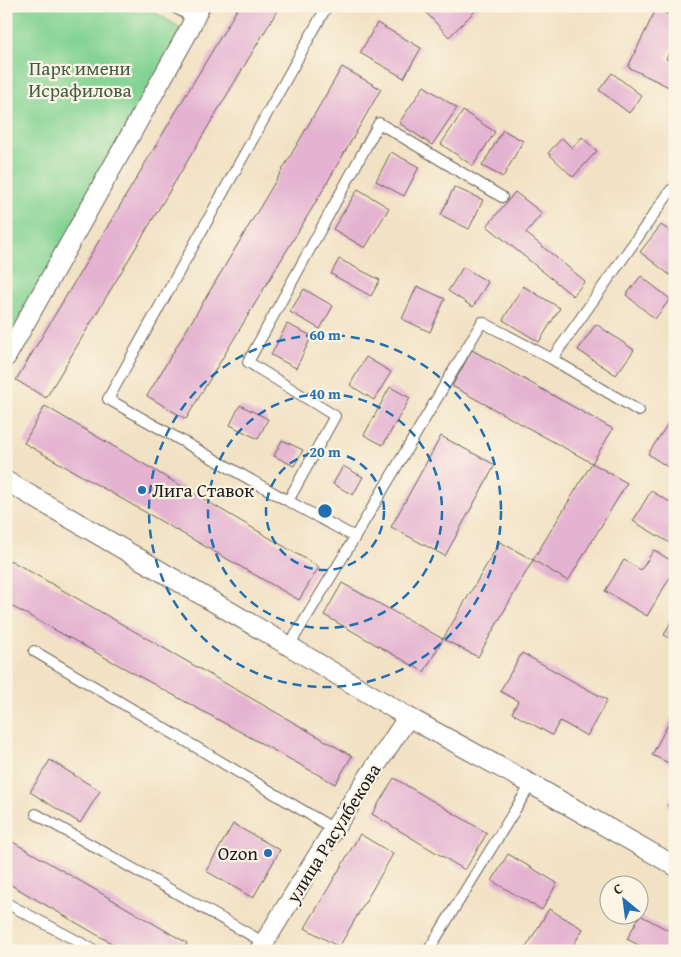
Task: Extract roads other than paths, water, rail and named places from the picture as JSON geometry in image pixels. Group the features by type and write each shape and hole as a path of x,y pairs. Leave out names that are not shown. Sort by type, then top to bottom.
{"street":[{"path":"9,348 184,41 197,13"},
{"path":"6,482 408,717 675,866"},
{"name":"улица Расулбекова","path":"262,947 334,829 408,717"}],"lane":[{"path":"172,6 197,13"},
{"path":"327,6 108,399 355,537"},
{"path":"288,501 335,416 248,362 379,123 502,197"},
{"path":"552,359 671,190"},
{"path":"289,646 482,322 552,359 639,411"},
{"path":"34,651 334,829"},
{"path":"428,951 531,784"},
{"path":"36,814 262,947"},
{"path":"6,903 96,951"}],"place":[{"name":"Лига Ставок","path":"142,490"},
{"name":"Ozon","path":"268,853"}],"park label":[{"name":"Парк имени Исрафилова","path":"80,79"}]}
